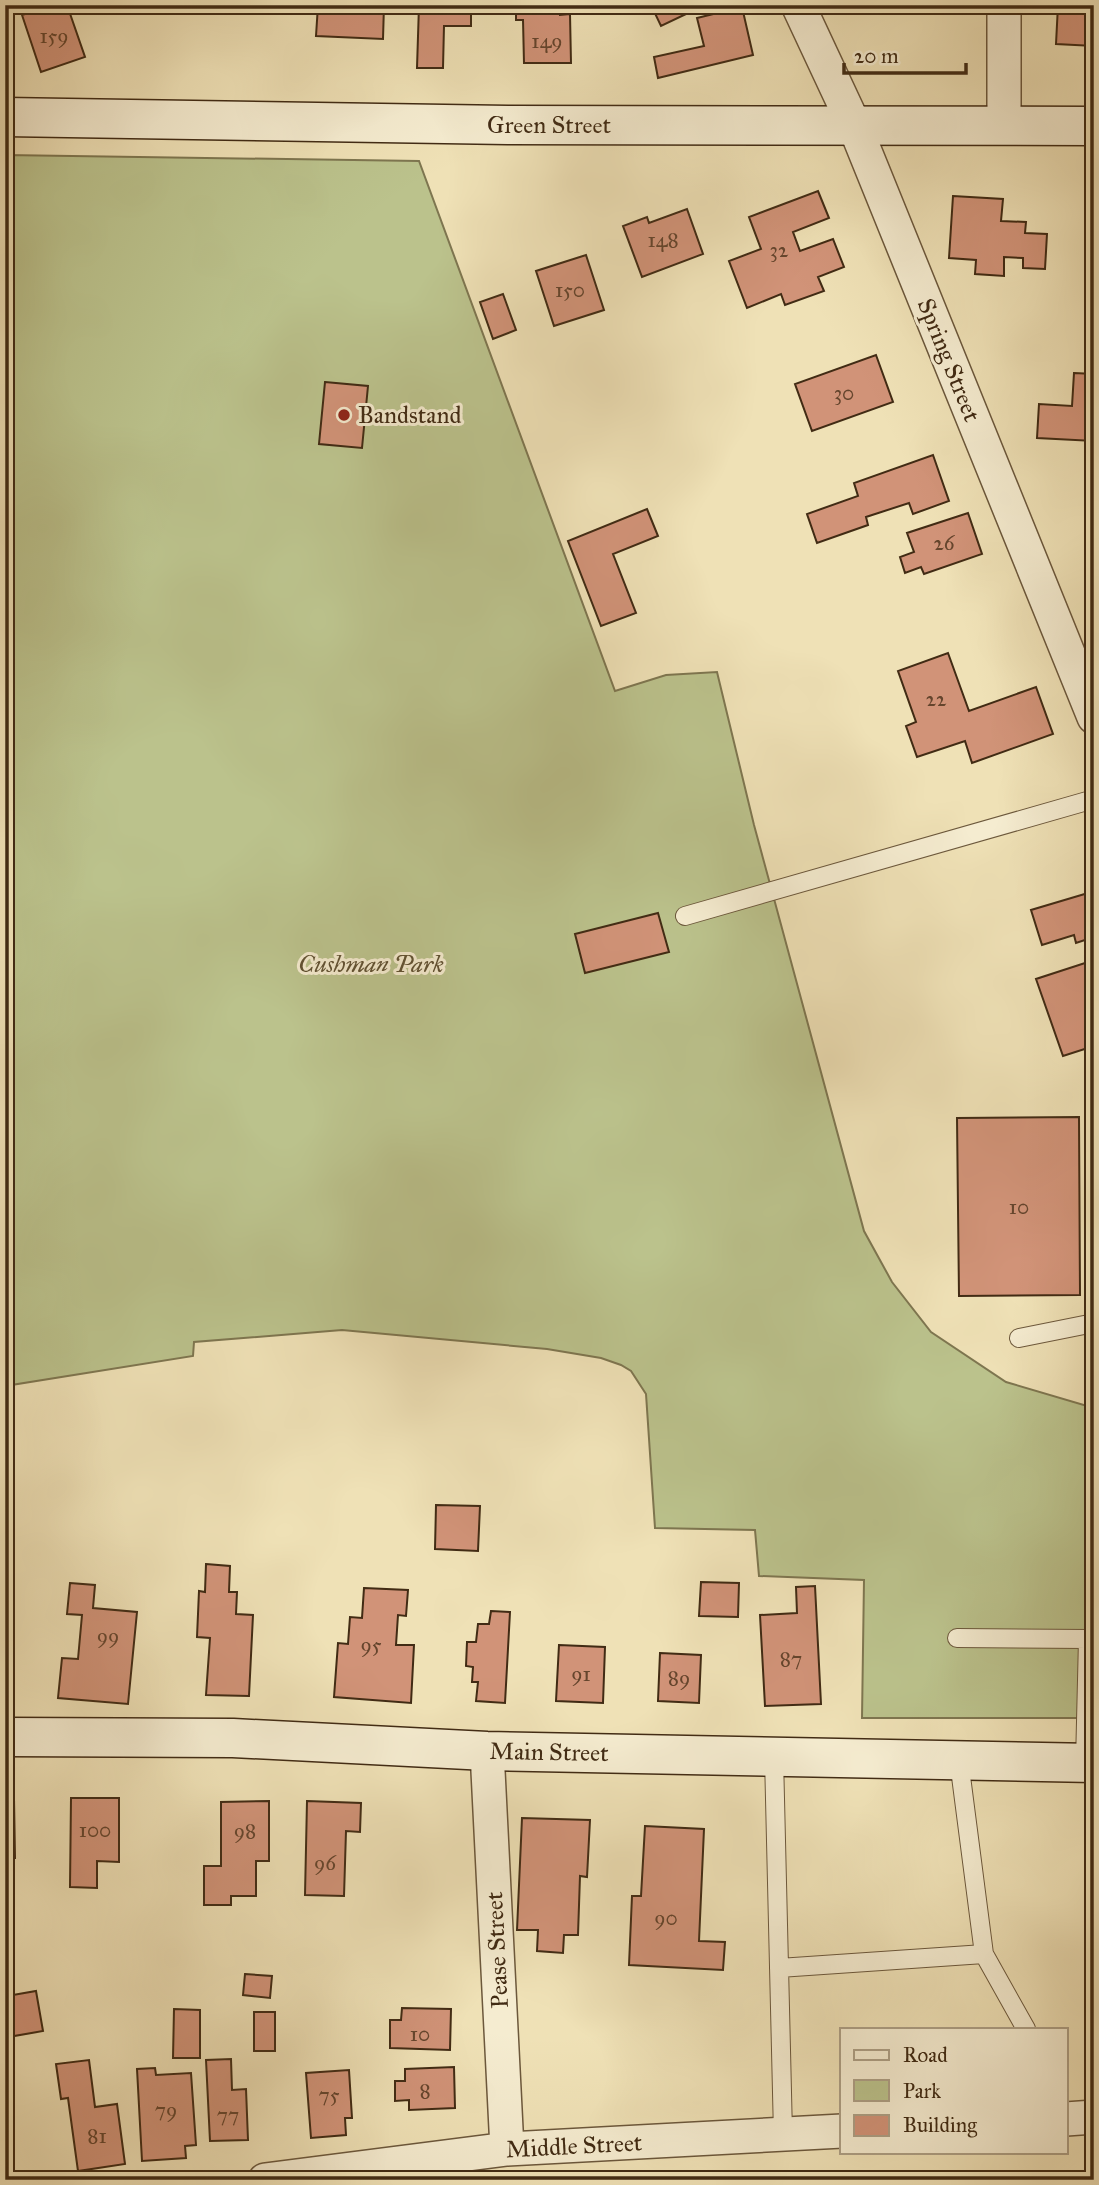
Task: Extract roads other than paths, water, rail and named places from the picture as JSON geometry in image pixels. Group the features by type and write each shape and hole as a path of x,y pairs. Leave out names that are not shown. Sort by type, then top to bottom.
{"main road":[{"name":"Green Street","path":"5,117 522,125 1094,126"},
{"name":"Main Street","path":"5,1737 233,1738 487,1751 1089,1763"}],"street":[{"name":"Spring Street","path":"798,5 855,127 1094,717"},
{"path":"1004,5 1004,126"},
{"name":"Pease Street","path":"487,1751 508,2149"},
{"name":"Middle Street","path":"265,2180 508,2149 840,2131"}],"lane":[{"path":"685,916 1094,799"},
{"path":"1019,1338 1094,1323"},
{"path":"957,1638 1091,1639 1089,1763"},
{"path":"774,1757 783,2134"},
{"path":"959,1761 984,1954 1025,2028"},
{"path":"779,1968 984,1954"}],"place":[{"name":"Bandstand","path":"344,415"}],"park label":[{"name":"Cushman Park","path":"371,964"}]}
